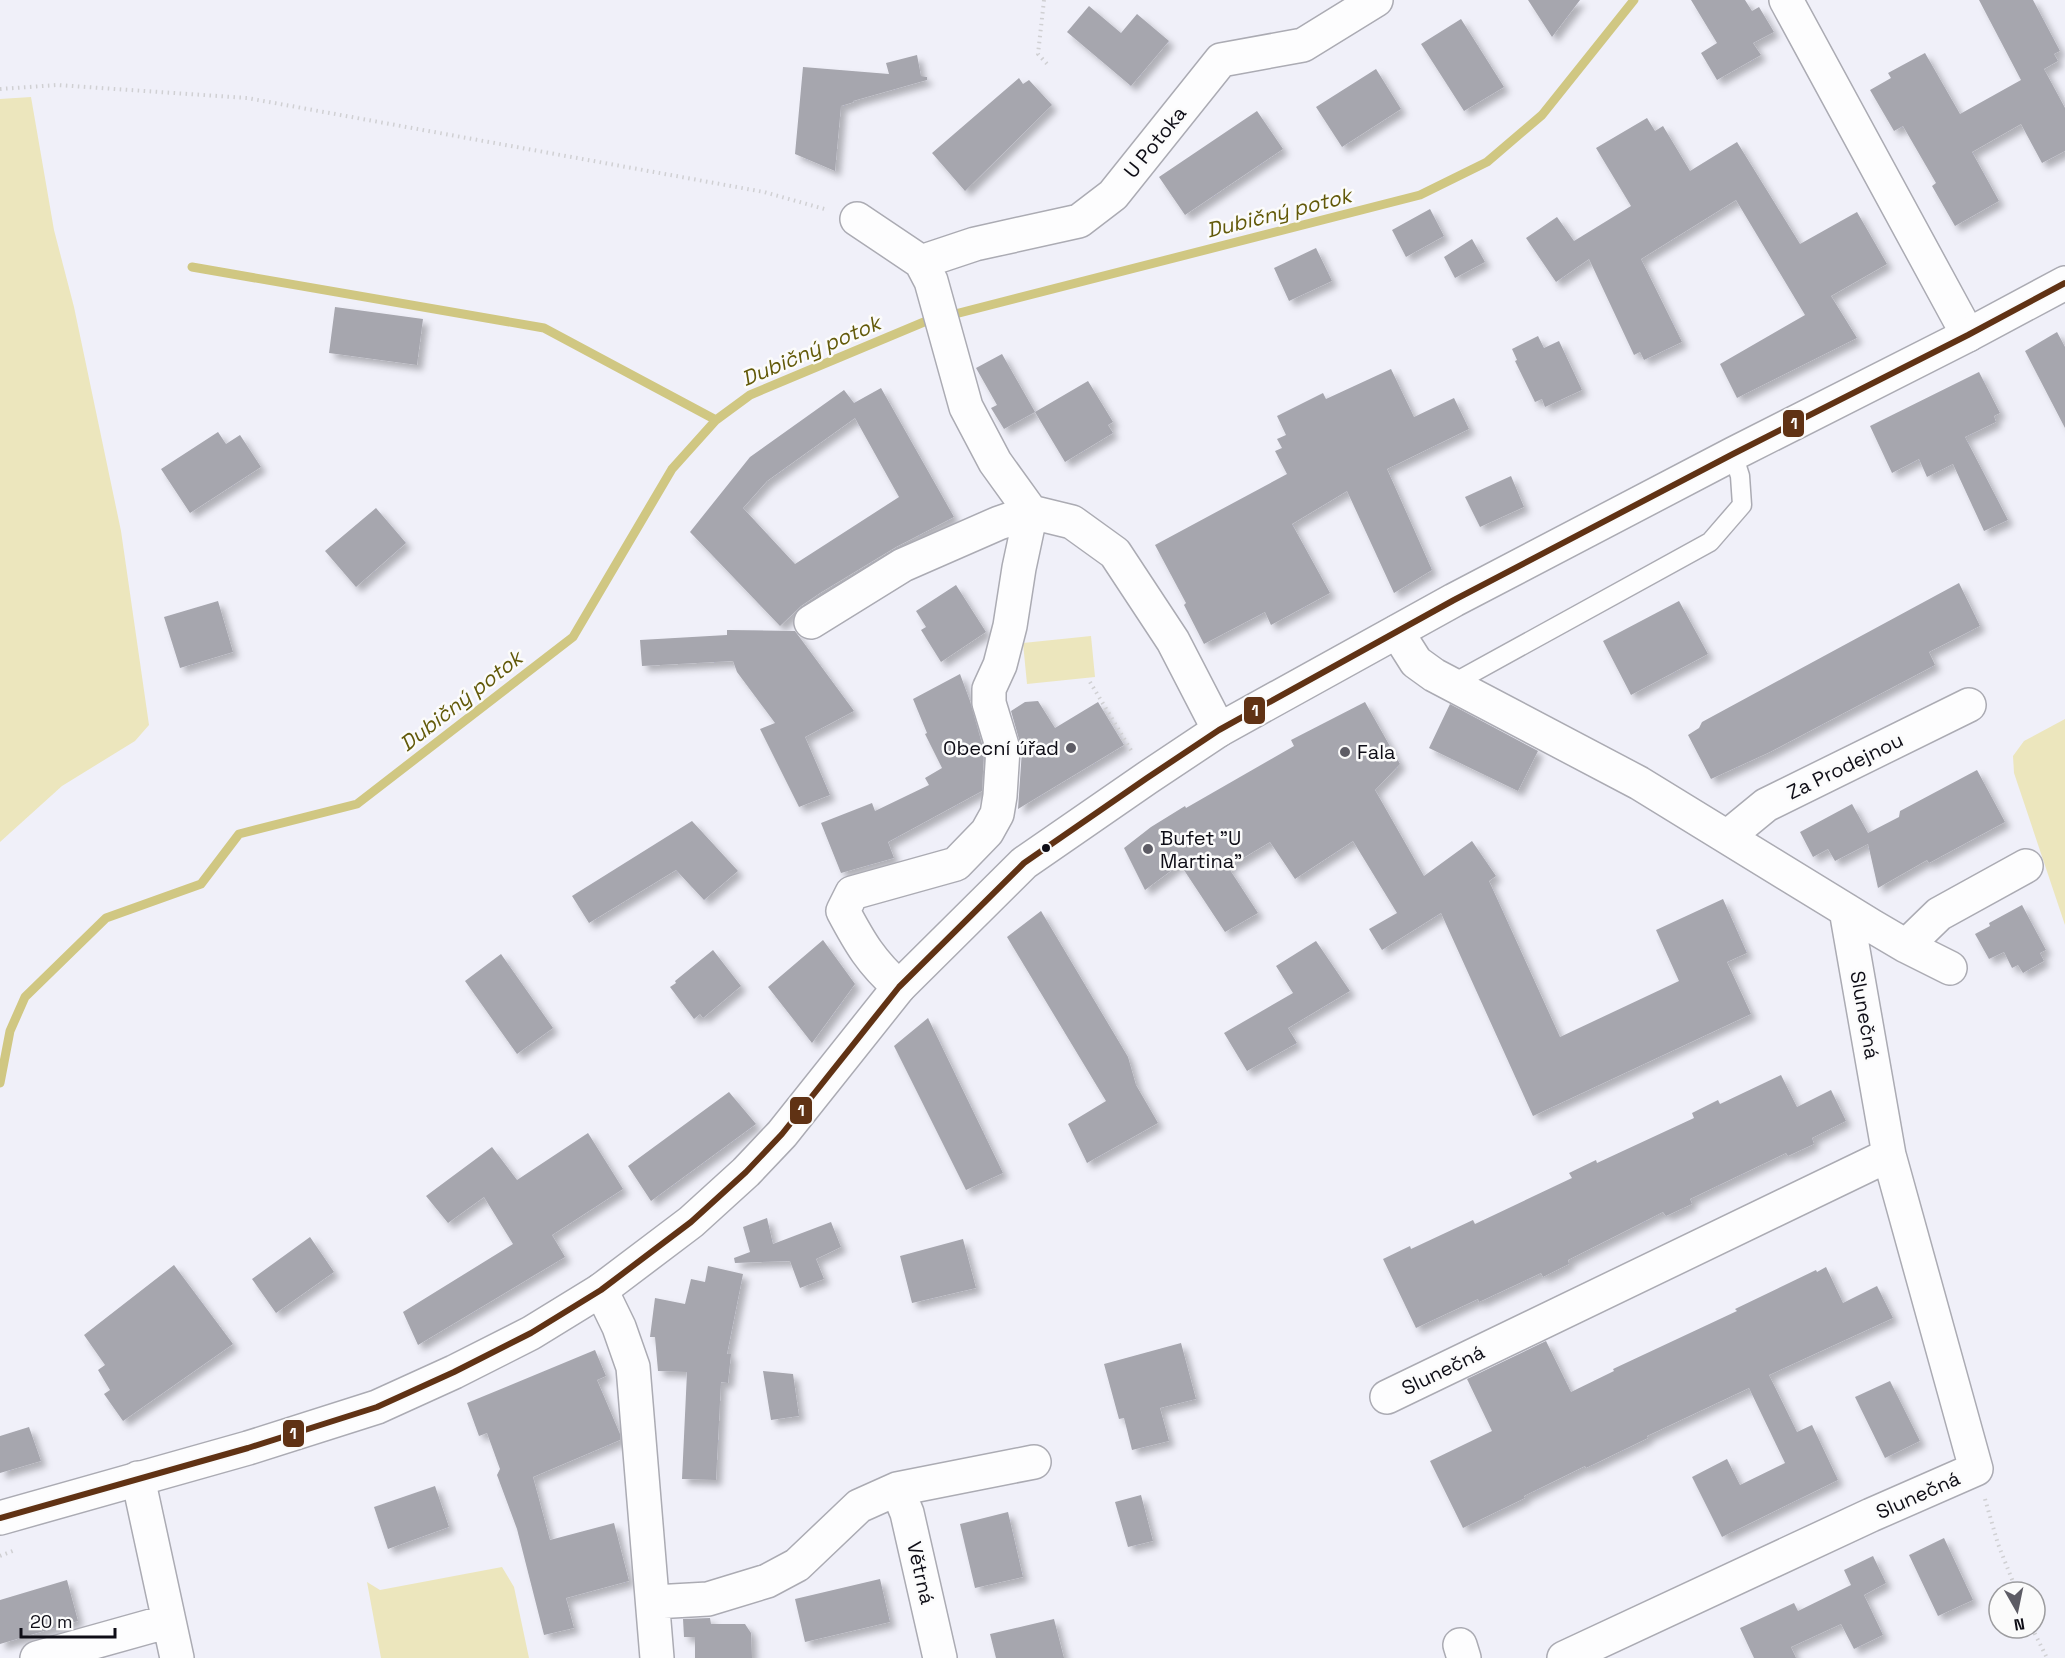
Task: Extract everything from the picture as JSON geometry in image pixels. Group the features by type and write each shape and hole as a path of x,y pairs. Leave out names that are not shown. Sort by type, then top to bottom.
{"street":[{"name":"U Potoka","path":"921,262 975,244 1079,221 1113,195 1221,60 1303,45 1376,0"},
{"path":"1786,0 1968,335"},
{"path":"857,219 921,262 931,280 966,407 995,462 1031,512 1010,626 1000,665 990,689 988,703 1003,749 997,814 987,832 956,864 852,893 843,911 864,950 883,973 899,987"},
{"path":"0,1518 248,1448 377,1407 454,1372 531,1333 601,1290 691,1222 746,1173 795,1118 899,987 1024,864 1147,778 1220,730 1396,632 1733,454 1968,335 2065,283"},
{"path":"811,622 903,565 999,523 1031,512 1072,522 1115,553 1173,641 1220,730"},
{"path":"1396,632 1416,662 1452,684 1639,783 1846,910 1914,938 1950,968"},
{"name":"Za Prodejnou","path":"1727,837 1766,805 1969,705"},
{"path":"1914,938 1939,914 2026,866"},
{"name":"Slunečná","path":"1564,1658 1871,1515 1976,1469 1889,1155 1846,910"},
{"name":"Slunečná","path":"1387,1397 1889,1155"},
{"path":"601,1290 619,1326 633,1367 657,1658"},
{"path":"654,1602 708,1599 767,1581 797,1565 860,1506 897,1489 1034,1462"},
{"path":"138,1478 177,1658"},
{"name":"Větrná","path":"897,1489 907,1513 940,1658"},
{"path":"37,1658 169,1622"}],"lane":[{"path":"1452,684 1710,542 1742,505 1740,476 1733,454"}],"path":[{"path":"1044,0 1038,54 1048,65"},
{"path":"0,89 57,85 247,98 764,192 857,219"},
{"path":"1090,682 1147,778"},
{"path":"1976,1469 1998,1544 2012,1580"},
{"path":"2038,1640 2047,1658"}],"shaded area":[{"path":"31,97 54,230 74,307 121,531 149,725 135,741 62,786 0,842 0,99"},
{"path":"1091,636 1095,677 1027,684 1023,643"},
{"path":"2065,719 2065,925 2014,773 2013,756 2024,741"},
{"path":"502,1567 514,1587 529,1658 381,1658 367,1582 380,1590"}],"building":[{"path":"1528,0 1580,0 1552,37"},
{"path":"1691,0 1745,0 1752,11 1759,7 1774,32 1753,43 1761,55 1717,80 1701,53 1717,43"},
{"path":"1979,0 2033,0 2060,51 2054,54 2058,61 2044,69 2065,108 2065,151 2042,163 2021,124 1972,152 1999,201 1955,226 1932,186 1936,183 1903,126 1894,131 1870,90 1891,78 1888,73 1925,53 1960,114 2021,80"},
{"path":"1089,6 1121,33 1137,14 1169,41 1131,86 1067,32"},
{"path":"1461,19 1504,87 1464,111 1421,44"},
{"path":"917,55 921,76 927,77 927,80 841,106 835,171 795,154 803,67 889,74 886,63"},
{"path":"1376,69 1401,109 1342,147 1316,107"},
{"path":"1019,78 1023,84 1029,80 1052,105 965,191 932,153"},
{"path":"1257,111 1283,149 1185,215 1159,177"},
{"path":"1647,118 1655,131 1663,126 1690,171 1737,142 1800,244 1857,212 1887,264 1831,296 1857,338 1737,398 1720,364 1805,315 1736,200 1641,259 1682,342 1644,360 1640,352 1634,355 1589,259 1556,282 1526,238 1557,217 1574,241 1631,206 1596,148"},
{"path":"1430,209 1444,236 1406,257 1392,230"},
{"path":"1472,239 1485,262 1455,278 1444,257"},
{"path":"1316,248 1332,281 1289,301 1274,268"},
{"path":"335,307 423,319 417,365 329,353"},
{"path":"2057,332 2065,347 2065,428 2025,351"},
{"path":"1538,336 1544,348 1559,341 1582,390 1545,407 1542,399 1535,402 1515,361 1517,360 1512,349"},
{"path":"1002,354 1035,412 1004,429 991,408 997,405 976,368"},
{"path":"1391,369 1414,417 1454,398 1469,429 1387,469 1432,570 1394,593 1347,491 1292,524 1330,593 1271,625 1265,612 1204,644 1184,605 1186,603 1155,545 1287,474 1275,451 1282,448 1277,439 1286,435 1277,416 1323,393 1326,399"},
{"path":"1979,372 2000,413 1994,416 1996,422 1965,437 2008,520 1984,531 1953,464 1927,477 1919,459 1892,473 1870,426"},
{"path":"1088,381 1113,422 1108,425 1113,433 1065,462 1035,412"},
{"path":"881,388 954,517 896,547 820,593 801,606 780,626 690,532 750,457 844,390 854,403","holes":["855,418 899,497 795,564 743,508 767,481"]},
{"path":"218,432 226,444 240,435 261,467 190,513 161,469"},
{"path":"1511,476 1524,507 1480,527 1465,497"},
{"path":"376,508 406,543 356,587 325,551"},
{"path":"1959,583 1980,626 1929,652 1935,665 1770,752 1711,779 1688,735 1699,728 1702,722"},
{"path":"956,585 986,632 941,662 921,630 926,627 916,611"},
{"path":"218,601 233,652 180,668 164,617"},
{"path":"1679,601 1708,654 1631,695 1603,641"},
{"path":"727,630 795,631 854,711 805,737 830,795 799,807 760,729 775,723 737,672 733,661 642,666 640,640 727,635"},
{"path":"960,674 984,751 982,791 888,842 894,858 841,873 821,823 872,803 875,811 929,785 925,778 942,768 925,734 927,733 913,699"},
{"name":"Obecní úřad","path":"1038,701 1055,728 1098,702 1124,745 1018,809 1022,750 1011,711 1025,702"},
{"path":"1365,702 1400,764 1375,790 1424,876 1472,841 1496,876 1489,881 1560,1037 1679,981 1656,930 1723,899 1747,953 1727,962 1751,1014 1533,1116 1441,913 1382,950 1369,929 1397,913 1353,841 1295,879 1270,842 1228,867 1258,913 1225,932 1180,864 1145,890 1124,848 1151,827 1185,806 1186,808 1294,746 1291,740"},
{"path":"1450,704 1538,751 1518,791 1429,748"},
{"path":"1977,770 2005,822 1929,863 1927,860 1878,888 1868,844 1835,861 1828,849 1813,857 1800,832 1852,804 1868,833 1899,817 1900,811"},
{"path":"692,821 738,871 704,900 676,870 589,923 572,896"},
{"path":"2022,905 2046,950 2040,953 2044,961 2023,973 2018,965 2012,968 2004,952 1989,959 1975,934 1990,926 1989,923"},
{"path":"1041,911 1128,1057 1136,1085 1158,1123 1087,1163 1068,1124 1106,1101 1007,937"},
{"path":"823,940 855,984 812,1043 768,987"},
{"path":"1316,941 1350,991 1288,1028 1297,1043 1247,1071 1224,1033 1293,993 1276,966"},
{"path":"713,950 741,986 703,1018 700,1014 694,1019 670,987"},
{"path":"501,954 553,1028 517,1054 465,981"},
{"path":"928,1018 1003,1173 966,1190 894,1046"},
{"path":"1781,1075 1797,1107 1831,1090 1846,1121 1812,1138 1814,1144 1788,1156 1786,1153 1690,1199 1692,1204 1666,1216 1663,1212 1568,1260 1569,1264 1543,1277 1541,1273 1416,1328 1383,1259 1410,1246 1411,1249 1473,1220 1475,1224 1572,1178 1569,1173 1596,1160 1597,1163 1694,1118 1692,1113 1718,1100 1720,1104"},
{"path":"729,1092 756,1124 651,1201 628,1166"},
{"path":"588,1133 623,1189 552,1235 565,1257 418,1345 403,1312 513,1244 484,1197 448,1223 426,1196 492,1147 517,1180"},
{"path":"767,1218 773,1244 831,1222 841,1247 816,1259 824,1279 800,1288 790,1261 735,1263 734,1258 750,1252 743,1227"},
{"path":"310,1237 334,1272 276,1313 252,1279"},
{"path":"963,1239 976,1288 912,1303 900,1256"},
{"path":"174,1265 233,1344 123,1421 104,1394 110,1390 98,1370 105,1365 84,1335"},
{"path":"708,1266 743,1274 727,1354 731,1354 728,1383 721,1382 716,1480 682,1479 687,1372 658,1371 655,1337 650,1337 655,1298 685,1304 691,1279 705,1282"},
{"path":"1826,1267 1843,1303 1877,1286 1893,1318 1769,1375 1797,1432 1812,1425 1838,1480 1722,1537 1692,1477 1727,1459 1740,1485 1785,1463 1749,1388 1647,1436 1648,1438 1586,1468 1585,1466 1463,1528 1430,1461 1492,1431 1467,1379 1546,1341 1571,1392 1614,1371 1613,1369 1737,1311 1735,1309"},
{"path":"1181,1343 1196,1399 1160,1408 1169,1441 1132,1450 1124,1418 1119,1419 1104,1364"},
{"path":"595,1350 606,1376 597,1380 620,1434 620,1440 533,1477 550,1540 614,1523 629,1581 566,1598 574,1628 544,1635 517,1529 497,1475 500,1469 487,1433 479,1436 467,1403"},
{"path":"763,1371 793,1374 799,1416 771,1420"},
{"path":"1890,1381 1920,1441 1885,1458 1855,1397"},
{"path":"29,1427 41,1461 0,1473 0,1436"},
{"path":"435,1486 449,1527 388,1549 374,1507"},
{"path":"1141,1495 1153,1541 1128,1547 1115,1502"},
{"path":"1008,1512 1023,1577 975,1588 960,1524"},
{"path":"1944,1538 1973,1600 1938,1616 1909,1555"},
{"path":"1873,1556 1886,1583 1864,1595 1883,1635 1854,1649 1841,1624 1791,1647 1796,1658 1754,1658 1740,1628 1794,1603 1798,1611 1851,1585 1844,1570"},
{"path":"880,1579 890,1622 805,1642 795,1599"},
{"path":"67,1580 78,1621 0,1644 0,1600"},
{"path":"710,1618 711,1624 745,1624 751,1633 752,1658 695,1658 695,1637 684,1637 683,1619"},
{"path":"1054,1619 1064,1658 996,1658 990,1634"}],"waterway":[{"name":"Dubičný potok","path":"0,1083 10,1031 25,997 106,918 201,884 239,834 357,804 573,637 672,469 716,420 750,395 924,322 1420,195 1487,162 1542,115 1634,0"},
{"path":"192,267 544,328 716,420"}],"transit line":[{"name":"1","path":"0,1518 248,1448 377,1407 454,1372 531,1333 601,1290 691,1222 746,1172 782,1134 899,987 1024,863 1147,778 1219,730 1454,600 2065,283"}],"place":[{"name":"Obecní úřad","path":"1071,748"},
{"name":"Fala","path":"1345,752"},
{"name":"Bufet \"U Martina\"","path":"1148,849"}]}
